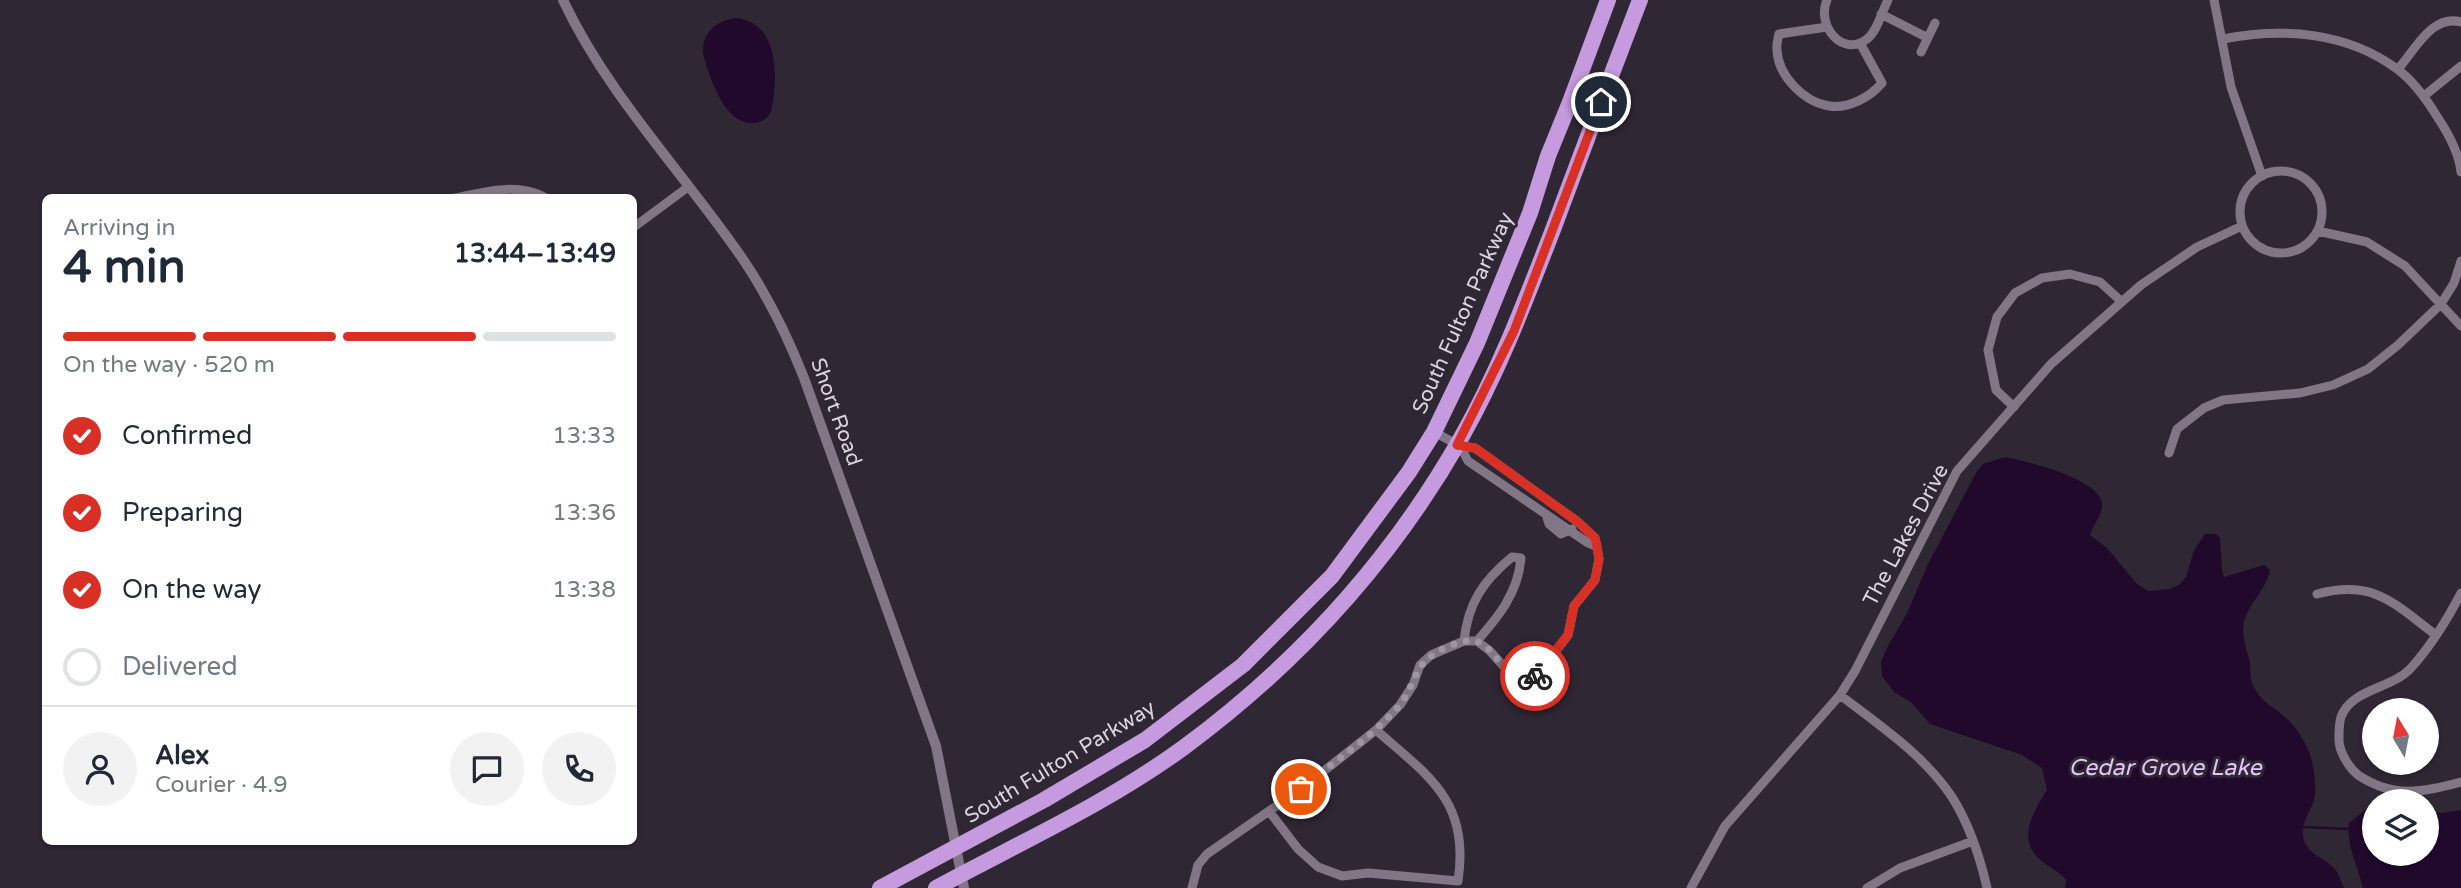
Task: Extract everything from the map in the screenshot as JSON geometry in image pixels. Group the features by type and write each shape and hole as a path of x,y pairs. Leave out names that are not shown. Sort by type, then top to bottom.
{"highway":[{"name":"South Fulton Parkway","path":"880,888 1044,800 1144,740 1243,665 1332,576 1378,516 1434,432 1477,343 1525,226 1548,156 1608,0"},
{"path":"936,888 963,881 1115,794 1183,748 1248,697 1304,647 1343,604 1412,517 1458,446 1514,331 1640,0"}],"street":[{"name":"Short Road","path":"563,0 601,69 740,254 766,295 786,334 936,746 963,881"},
{"path":"1827,0 1823,18 1830,34 1842,43 1860,43 1870,37 1888,0"},
{"path":"2214,0 2231,87 2262,176"},
{"path":"1881,14 1928,38"},
{"path":"2399,69 2437,24 2452,20 2461,22"},
{"path":"1920,52 1935,23"},
{"path":"1827,27 1779,34 1776,51 1782,67 1790,83 1809,99 1830,107 1854,103 1872,95 1882,83 1860,43"},
{"path":"2223,39 2252,33 2288,32 2329,38 2369,52 2399,69 2424,96 2445,130 2461,172"},
{"path":"2424,96 2461,65"},
{"path":"2286,171 2309,182 2318,193 2322,205 2322,219 2318,231 2310,242 2298,250 2285,254 2271,253 2249,238 2242,226 2242,198 2252,183 2262,176 2286,171"},
{"path":"637,225 688,187"},
{"path":"477,194 510,188 539,194"},
{"name":"The Lakes Drive","path":"1691,888 1725,826 1840,695 1855,671 1957,471 2051,364 2141,285 2197,247 2242,226"},
{"path":"2318,231 2367,242 2405,266 2461,326"},
{"path":"2169,453 2177,429 2204,408 2223,400 2300,393 2333,385 2368,369 2441,304 2455,283 2461,261"},
{"path":"2014,407 1996,390 1988,350 1997,317 2015,293 2042,278 2070,274 2100,282 2122,302"},
{"path":"1192,888 1198,866 1207,854 1376,730 1400,705 1413,685 1420,665 1432,655 1464,641 1477,641 1506,669 1524,681 1537,676 1568,635 1574,606 1595,580 1599,559 1595,538 1578,522 1475,448 1458,446 1434,432"},
{"path":"1458,446 1468,461 1546,514 1554,530 1561,534 1578,522"},
{"path":"1519,495 1527,486"},
{"path":"1570,530 1597,547"},
{"path":"1464,641 1466,622 1473,601 1492,573 1512,557 1521,558 1520,578 1502,611 1477,641"},
{"path":"2317,594 2341,588 2384,596 2436,635"},
{"path":"2461,593 2436,635 2407,672 2383,687 2356,697 2341,716 2338,745 2353,771 2375,786 2416,793 2461,782"},
{"path":"1840,695 1925,764 1952,797 1973,841 1987,888"},
{"path":"1269,811 1298,849 1318,867 1342,876 1368,873 1458,881 1461,861 1460,835 1451,807 1432,780 1376,730"},
{"path":"1867,888 1900,868 1973,841"}],"water":[{"path":"735,18 749,21 759,28 766,37 774,62 771,110 765,119 755,123 744,122 727,109 714,87 703,54 703,46 711,29 721,22"},
{"name":"Cedar Grove Lake","path":"2005,457 2076,479 2098,495 2102,508 2090,535 2107,548 2136,583 2148,591 2170,589 2179,585 2186,577 2194,550 2205,534 2216,534 2220,538 2224,577 2264,565 2270,570 2265,584 2246,615 2243,627 2252,681 2261,698 2290,722 2307,747 2313,767 2315,791 2304,825 2304,842 2311,851 2335,869 2344,888 2065,888 2066,880 2035,855 2028,837 2036,808 2047,790 2042,768 2022,755 1930,724 1912,703 1894,692 1882,676 1881,662 1887,648 1977,471 1983,464"},
{"path":"2461,810 2461,888 2363,888 2351,848 2349,823 2362,812 2362,866 2439,866 2439,813"}],"waterway":[{"path":"2304,827 2349,829"}],"way so far":[{"path":"1301,789 1376,730 1400,705 1413,685 1420,665 1432,655 1464,641 1477,641 1506,669 1524,681 1535,676"}],"route":[{"path":"1535,676 1549,662 1568,635 1574,606 1595,580 1599,559 1595,538 1578,522 1475,448 1457,445 1514,331 1601,102"}]}
